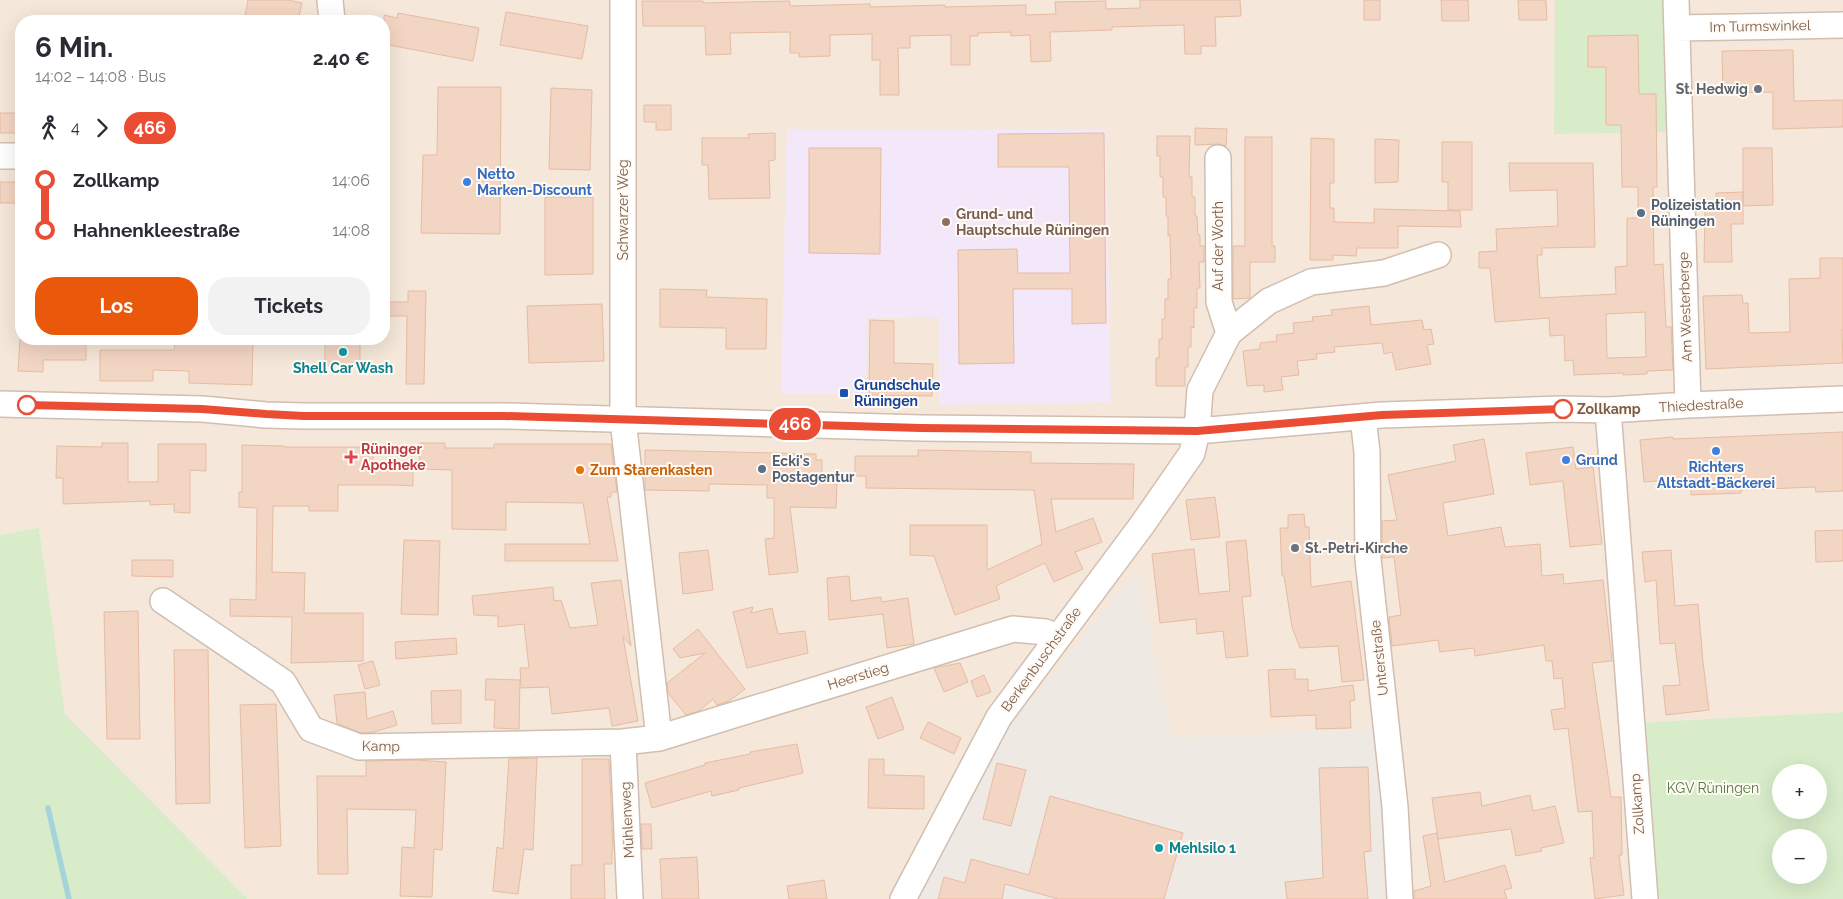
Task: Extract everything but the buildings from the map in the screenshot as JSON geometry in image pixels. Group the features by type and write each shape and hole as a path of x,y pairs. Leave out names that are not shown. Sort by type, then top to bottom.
{"street":[{"path":"330,0 331,15"},
{"name":"Schwarzer Weg","path":"623,0 623,420"},
{"name":"Am Westerberge","path":"1676,0 1688,405"},
{"name":"Im Turmswinkel","path":"1677,28 1843,25"},
{"path":"0,156 15,156"},
{"name":"Auf der Worth","path":"1218,158 1219,302 1229,333"},
{"path":"1197,431 1200,390 1229,333 1269,301 1311,282 1384,273 1438,255"},
{"name":"Thiedestraße","path":"0,404 202,409 275,415 504,416 940,428 1197,431 1363,417 1561,409 1608,410 1843,399"},
{"name":"Zollkamp","path":"1608,410 1644,899"},
{"name":"Unterstraße","path":"1363,417 1367,452 1368,559 1395,807 1400,899"},
{"path":"623,420 659,738"},
{"name":"Berkenbuschstraße","path":"902,899 999,717 1142,525 1192,453 1197,431"},
{"name":"Kamp","path":"163,602 283,682 311,729 359,747 623,742"},
{"name":"Heerstieg","path":"623,742 659,738 1013,629 1045,632 1058,637"},
{"name":"Mühlenweg","path":"623,742 630,899"}],"shaded area":[{"path":"0,0 1843,0 1843,712 1637,724 1653,899 248,899 64,714 39,529 0,535"},
{"name":"Grund- und Hauptschule Rüningen","path":"787,129 1106,130 1111,402 939,405 939,317 867,318 866,394 781,394"},
{"path":"1137,571 1172,738 1381,728 1389,899 914,899 981,761"}],"green space":[{"path":"1555,0 1669,0 1671,132 1554,134"},
{"path":"39,528 65,714 248,899 0,899 0,535"},
{"name":"KGV Rüningen","path":"1843,712 1843,899 1655,899 1637,723"}],"waterway":[{"path":"48,808 69,899"}],"bus line":[{"name":"466","path":"27,405 202,409 304,416 504,416 921,428 1135,431 1197,431 1382,415 1563,409"}],"place":[{"name":"St. Hedwig","path":"1758,89"},
{"name":"Netto Marken-Discount","path":"467,182"},
{"name":"Polizeistation Rüningen","path":"1641,213"},
{"name":"Grund- und Hauptschule Rüningen","path":"946,222"},
{"name":"Shell Car Wash","path":"343,352"},
{"name":"Grundschule Rüningen","path":"844,393"},
{"name":"Zollkamp","path":"1563,409"},
{"name":"Richters Altstadt-Bäckerei","path":"1716,451"},
{"name":"Rüninger Apotheke","path":"351,457"},
{"name":"Grund","path":"1566,460"},
{"name":"Ecki's Postagentur","path":"762,469"},
{"name":"Zum Starenkasten","path":"580,470"},
{"name":"St.-Petri-Kirche","path":"1295,548"},
{"name":"Mehlsilo 1","path":"1159,848"}]}
